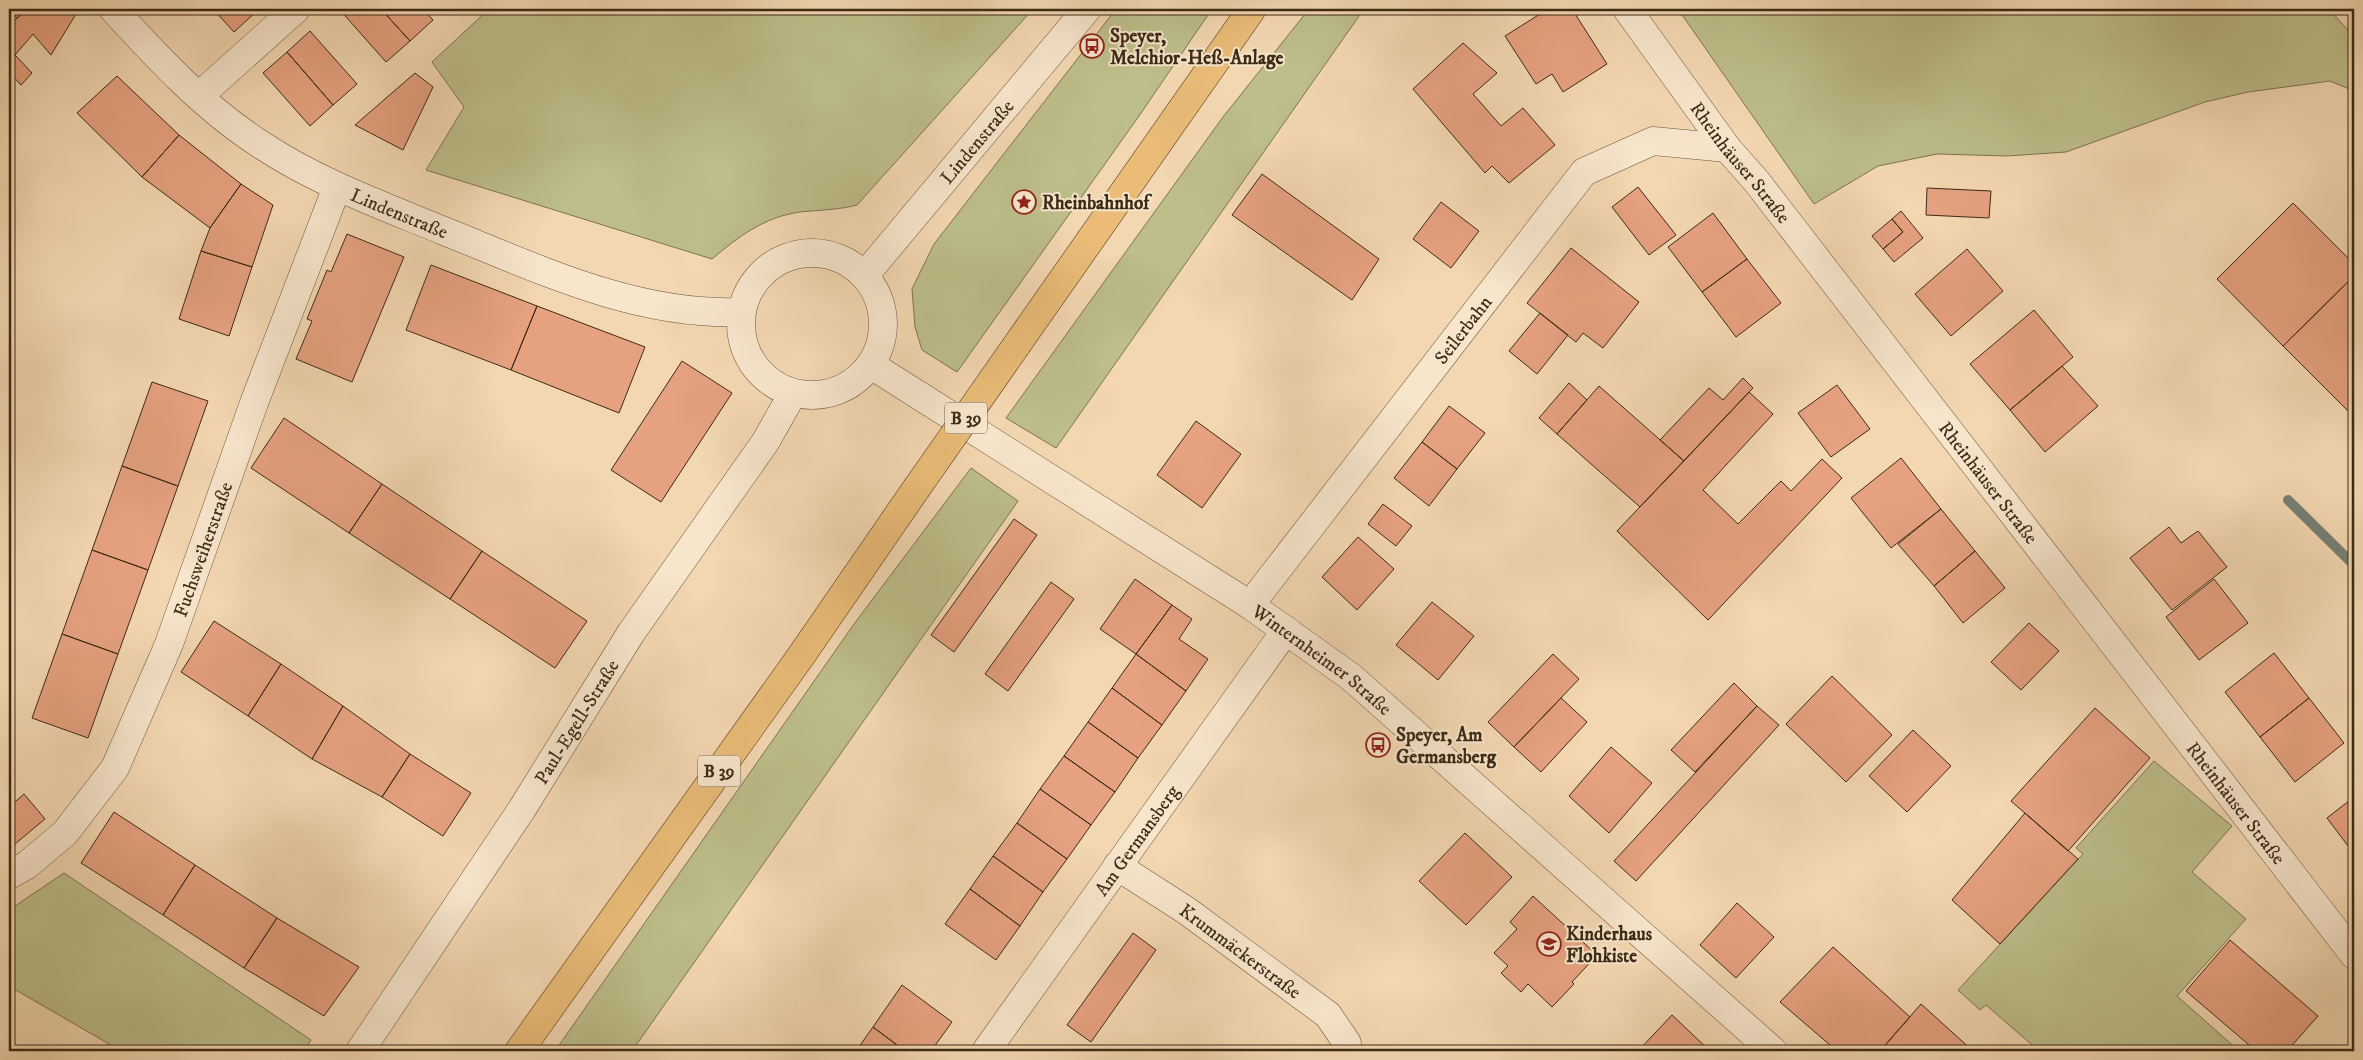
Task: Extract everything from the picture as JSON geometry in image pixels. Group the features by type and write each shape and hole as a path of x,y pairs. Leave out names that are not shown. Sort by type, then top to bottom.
{"main road":[{"name":"B 39","path":"519,1051 801,656 1016,346 1251,13"}],"street":[{"name":"Lindenstraße","path":"113,9 144,43 230,124 303,172 531,266 610,294 645,304 678,309 710,313 740,312"},
{"path":"199,96 296,9"},
{"name":"Lindenstraße","path":"866,275 1087,9"},
{"name":"Rheinhäuser Straße","path":"1627,9 1727,148 1757,182 2354,955"},
{"name":"Seilerbahn","path":"1250,605 1584,172 1653,141 1727,148"},
{"name":"Fuchsweiherstraße","path":"9,875 27,865 65,832 115,768 169,644 254,403 337,187"},
{"path":"818,252 844,259 866,275 879,296 884,319 881,342 871,364 850,385 822,395 793,393 774,385 758,372 746,354 740,334 740,312 749,287 767,267 791,254 818,252"},
{"name":"Winternheimer Straße","path":"871,364 1250,605 1351,677 1773,1051"},
{"name":"Paul-Egell-Straße","path":"360,1051 522,809 632,633 766,441 793,393"},
{"name":"Am Germansberg","path":"986,1051 1286,630"},
{"name":"Krummäckerstraße","path":"1117,866 1187,911 1328,1015 1348,1043 1347,1051"}],"green space":[{"path":"489,9 1033,9 857,205 800,212 775,218 752,229 712,259 426,170 464,107 432,62"},
{"path":"1116,9 1212,9 1139,116 957,372 922,350 915,327 912,289 934,244"},
{"path":"1309,9 1364,9 1056,448 1006,418 1223,117"},
{"path":"1678,9 2329,9 2354,37 2354,91 2330,81 2248,92 2205,102 2066,152 2007,156 1937,154 1878,166 1814,204"},
{"path":"971,468 1018,501 632,1051 555,1051 854,624"},
{"path":"2154,761 2232,826 2192,872 2246,919 2177,996 2239,1051 2039,1051 1986,1005 1980,1010 1958,990 2083,854 2076,848"},
{"path":"64,873 311,1040 304,1051 121,1051 9,986 9,910"}],"building":[{"path":"9,9 27,9 17,18"},
{"path":"27,9 79,9 51,55 33,34 15,55 32,73 21,85 9,72 9,26"},
{"path":"213,9 256,9 258,10 234,32"},
{"path":"339,9 381,9 410,41 386,62"},
{"path":"381,9 423,9 433,20 410,41"},
{"path":"1548,9 1572,9 1607,64 1563,92 1552,74 1536,84 1505,36"},
{"path":"310,31 357,84 333,105 287,52"},
{"path":"1463,43 1497,73 1473,94 1501,126 1523,108 1555,145 1509,183 1492,166 1485,173 1413,89"},
{"path":"287,52 333,105 310,126 263,73"},
{"path":"415,73 433,87 403,150 355,125"},
{"path":"117,76 179,135 142,177 77,113"},
{"path":"179,135 241,184 210,228 142,177"},
{"path":"1262,174 1379,259 1352,300 1232,215"},
{"path":"241,184 273,205 252,267 201,251 210,228"},
{"path":"1638,187 1676,235 1649,255 1612,207"},
{"path":"1927,188 1991,191 1989,218 1926,215"},
{"path":"1441,202 1479,231 1451,268 1413,239"},
{"path":"2293,203 2354,264 2354,276 2283,346 2217,279"},
{"path":"1901,211 1923,238 1894,262 1883,249 1903,232 1892,219"},
{"path":"1713,213 1747,259 1702,292 1668,247"},
{"path":"1892,219 1903,232 1883,249 1872,236"},
{"path":"347,234 404,257 352,382 296,359 312,321 307,319 327,270 331,272"},
{"path":"1571,248 1639,302 1603,348 1583,333 1576,342 1527,303"},
{"path":"1967,249 2003,291 1951,336 1915,294"},
{"path":"201,251 252,267 229,336 179,319"},
{"path":"1747,259 1781,303 1736,337 1702,292"},
{"path":"431,265 537,306 511,370 406,330"},
{"path":"2354,276 2354,417 2283,346"},
{"path":"537,306 645,347 619,413 511,370"},
{"path":"2034,310 2073,357 2010,410 1970,364"},
{"path":"1540,313 1568,335 1537,374 1509,351"},
{"path":"682,361 732,393 661,502 611,470"},
{"path":"2062,366 2098,406 2045,452 2010,410"},
{"path":"1743,378 1753,388 1684,461 1660,440 1709,388 1723,400"},
{"path":"152,382 208,401 178,486 122,466"},
{"path":"1569,383 1587,400 1557,434 1539,418"},
{"path":"1837,385 1870,429 1831,457 1798,413"},
{"path":"1599,386 1684,461 1640,507 1557,434"},
{"path":"1749,392 1773,414 1703,490 1738,524 1781,481 1791,491 1822,459 1842,478 1708,620 1617,531"},
{"path":"1449,406 1485,433 1457,469 1422,442"},
{"path":"284,418 382,484 349,533 251,468"},
{"path":"1196,421 1241,454 1202,508 1157,475"},
{"path":"1422,442 1457,469 1429,506 1394,478"},
{"path":"1901,458 1941,509 1891,548 1851,498"},
{"path":"122,466 178,486 148,570 92,550"},
{"path":"382,484 482,551 450,599 349,533"},
{"path":"1383,504 1412,526 1396,546 1368,524"},
{"path":"1941,509 1975,551 1934,586 1898,544"},
{"path":"1014,519 1037,535 954,652 931,635"},
{"path":"2169,527 2181,543 2198,531 2227,567 2172,610 2130,558"},
{"path":"1358,537 1394,569 1357,610 1322,577"},
{"path":"92,550 148,570 118,654 62,634"},
{"path":"482,551 587,621 555,668 450,599"},
{"path":"1975,551 2005,588 1963,623 1934,586"},
{"path":"1135,579 1172,605 1136,654 1100,629"},
{"path":"2214,579 2248,623 2199,660 2166,617"},
{"path":"1051,582 1074,599 1008,691 985,674"},
{"path":"1432,602 1474,636 1438,680 1396,645"},
{"path":"1172,605 1192,619 1179,639 1208,659 1186,691 1136,654"},
{"path":"214,621 281,664 248,716 181,672"},
{"path":"2029,623 2059,651 2021,690 1991,662"},
{"path":"62,634 118,654 88,738 32,718"},
{"path":"2274,653 2309,698 2260,737 2225,692"},
{"path":"1136,654 1186,691 1162,725 1112,688"},
{"path":"1553,654 1579,679 1514,747 1488,722"},
{"path":"281,664 343,706 312,759 248,716"},
{"path":"1832,676 1892,735 1846,782 1786,724"},
{"path":"1734,683 1757,706 1695,772 1671,750"},
{"path":"1112,688 1162,725 1138,758 1088,722"},
{"path":"1561,698 1587,722 1541,772 1514,747"},
{"path":"2309,698 2344,743 2295,782 2260,737"},
{"path":"343,706 410,754 382,797 312,759"},
{"path":"1757,706 1779,725 1636,881 1614,861"},
{"path":"2095,708 2150,758 2068,851 2011,801"},
{"path":"1088,722 1138,758 1115,792 1064,756"},
{"path":"1913,730 1951,766 1907,812 1869,776"},
{"path":"1611,747 1652,783 1609,833 1569,796"},
{"path":"410,754 471,793 443,836 382,797"},
{"path":"1064,756 1115,792 1091,825 1040,789"},
{"path":"1040,789 1091,825 1067,859 1017,823"},
{"path":"24,794 45,819 9,849 9,807"},
{"path":"2354,797 2354,854 2327,818"},
{"path":"114,812 195,865 163,915 81,863"},
{"path":"2025,813 2078,859 2000,944 1952,900"},
{"path":"1017,823 1067,859 1043,892 993,856"},
{"path":"1465,833 1512,877 1466,925 1419,881"},
{"path":"993,856 1043,892 1020,926 970,889"},
{"path":"195,865 277,918 244,968 163,915"},
{"path":"970,889 1020,926 996,960 945,924"},
{"path":"1533,896 1597,955 1572,982 1574,984 1552,1007 1528,984 1521,992 1501,973 1508,966 1494,953 1517,929 1510,922"},
{"path":"1737,903 1774,937 1736,978 1700,945"},
{"path":"277,918 359,967 324,1016 244,968"},
{"path":"1133,933 1156,950 1091,1042 1067,1025"},
{"path":"2230,940 2318,1016 2287,1051 2256,1051 2186,991"},
{"path":"1833,947 1910,1017 1880,1051 1837,1051 1780,1002"},
{"path":"902,985 952,1022 931,1051 905,1051 873,1027"},
{"path":"1921,1004 1973,1051 1880,1051"},
{"path":"1672,1015 1710,1051 1638,1051"},
{"path":"873,1027 905,1051 856,1051"}],"waterway":[{"path":"2288,500 2354,565"}],"place":[{"name":"Speyer, Melchior-Heß-Anlage","path":"1092,46"},
{"name":"Rheinbahnhof","path":"1024,202"},
{"name":"Speyer, Am Germansberg","path":"1378,745"},
{"name":"Kinderhaus Flohkiste","path":"1549,944"}]}
